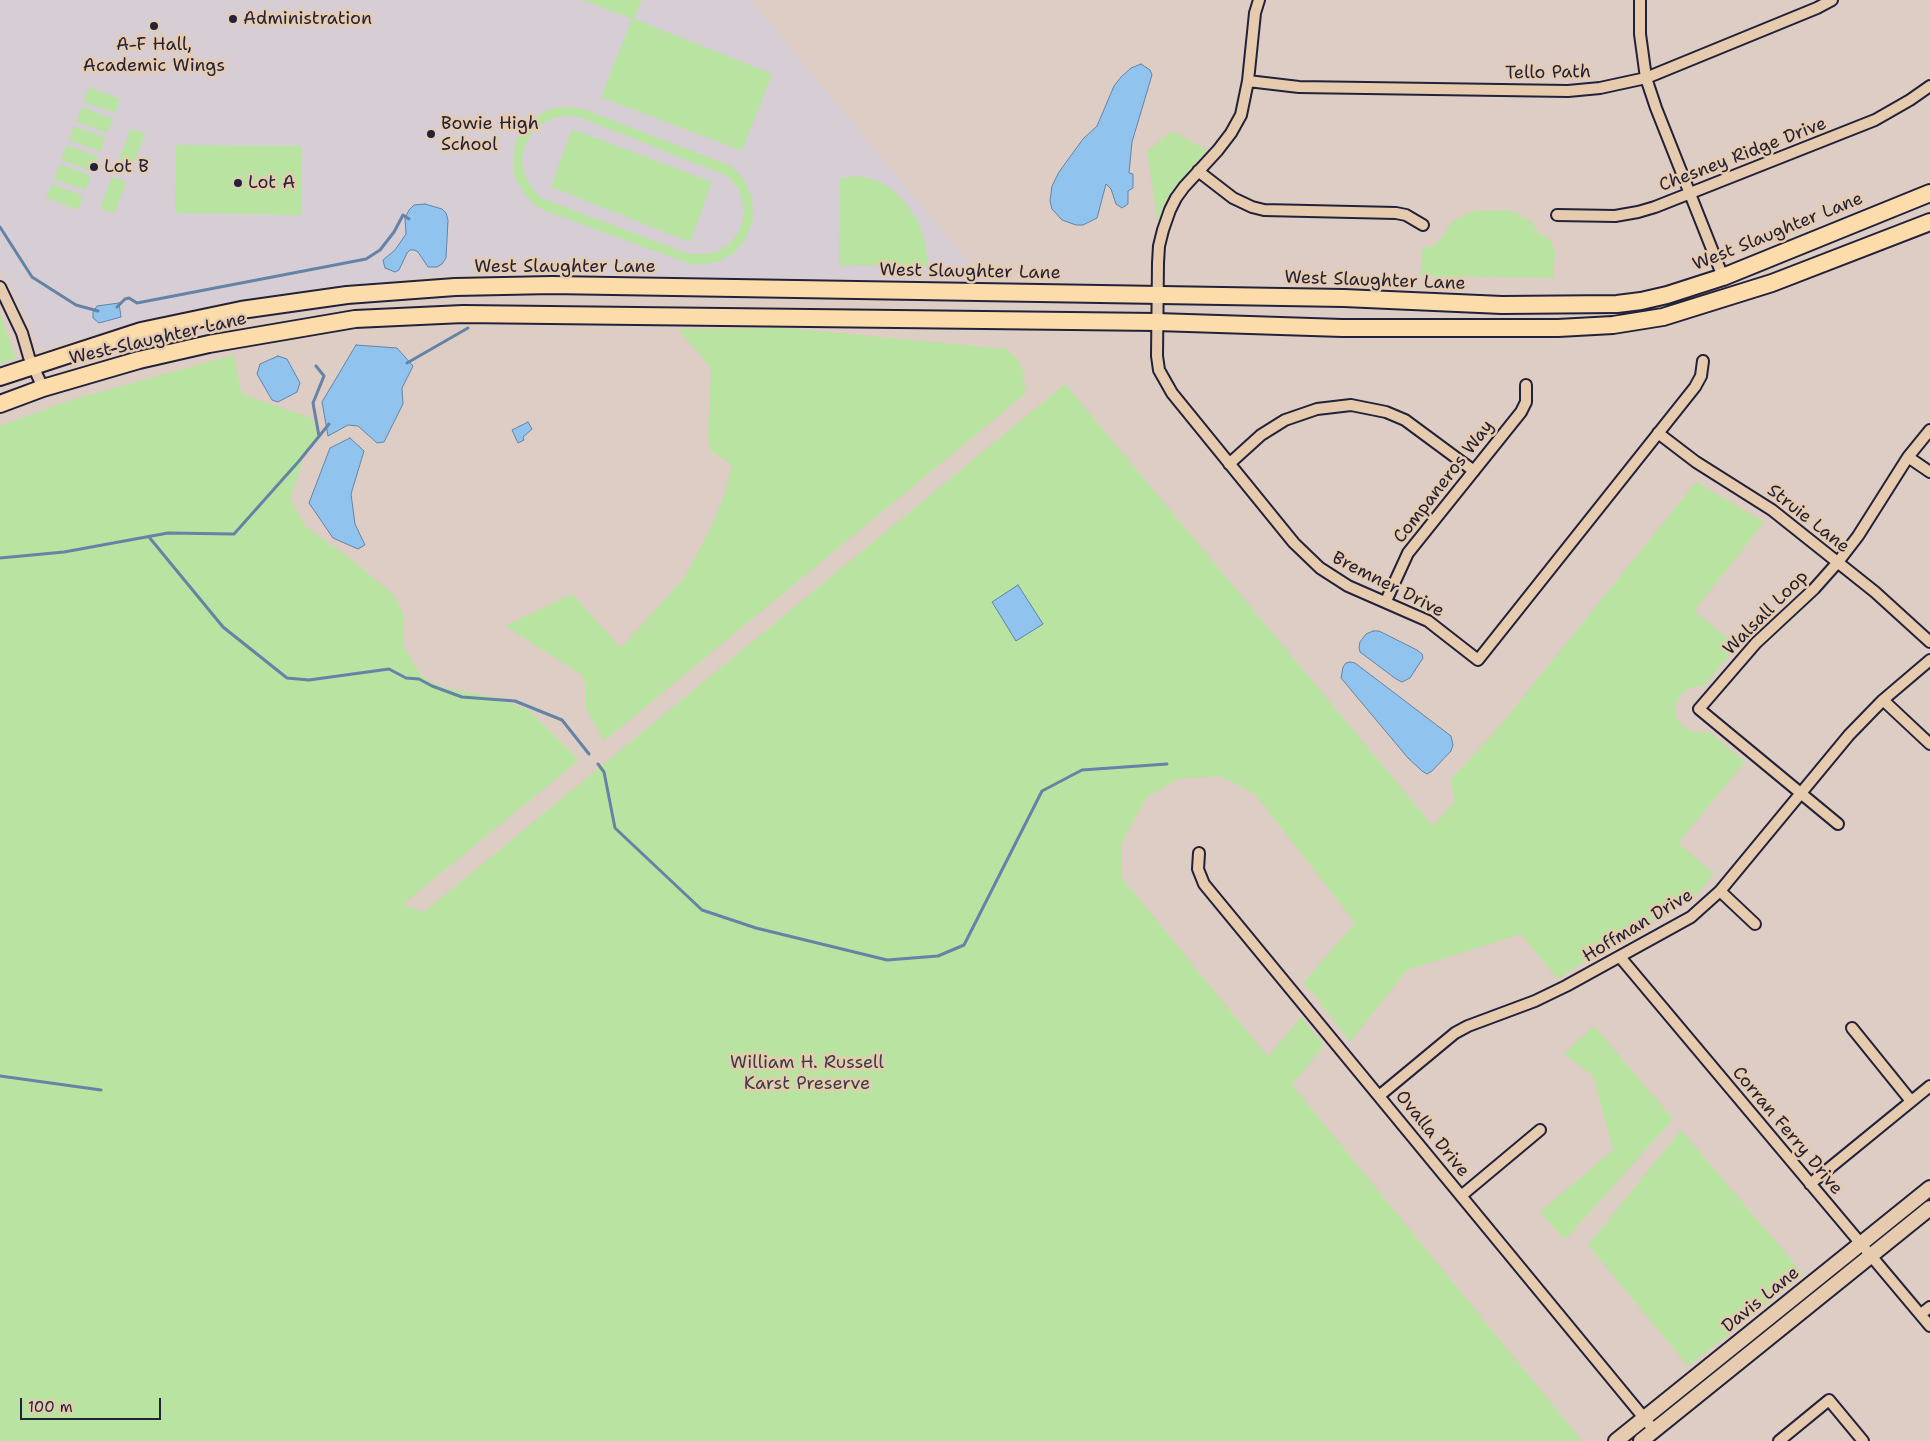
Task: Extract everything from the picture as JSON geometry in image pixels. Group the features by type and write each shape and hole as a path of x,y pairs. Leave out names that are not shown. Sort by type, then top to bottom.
{"main road":[{"name":"West Slaughter Lane","path":"0,376 141,331 241,310 347,295 455,287 562,285 1344,298 1512,306 1579,305 1641,301 1667,295 1723,276 1923,195"},
{"path":"1923,195 1928,223"},
{"name":"West Slaughter Lane","path":"0,404 43,388 139,360 209,344 355,319 479,313 1157,322 1342,328 1511,328 1613,325 1663,317 1772,283 1928,223"},
{"path":"479,287 479,313"},
{"path":"1511,328 1512,306"},
{"name":"Davis Lane","path":"1616,1441 1930,1188"},
{"name":"Davis Lane","path":"1641,1441 1930,1208"}],"street":[{"name":"Bremner Drive","path":"1260,0 1253,29 1248,81 1241,115 1231,133 1176,198 1163,230 1159,246 1157,356 1165,382 1294,543 1320,568 1348,586 1428,621 1478,660 1695,387 1701,376 1703,361"},
{"path":"1640,0 1640,34 1646,78 1656,108 1723,276"},
{"name":"Tello Path","path":"1248,81 1299,87 1568,91 1600,88 1646,78 1817,8 1832,0"},
{"name":"Chesney Ridge Drive","path":"1557,215 1628,215 1691,194 1875,120 1930,86"},
{"path":"1198,171 1233,198 1252,207 1264,210 1396,213 1411,217 1423,225"},
{"path":"0,287 22,333 32,365 43,388"},
{"name":"Companeros Way","path":"1386,601 1408,553 1521,412 1526,402 1526,385"},
{"path":"1229,464 1261,435 1285,420 1317,408 1351,406 1386,412 1405,420 1474,472"},
{"name":"Walsall Loop","path":"1800,793 1699,709 1756,643 1814,589 1838,562 1858,536 1908,457 1930,430"},
{"name":"Struie Lane","path":"1658,433 1696,462 1764,504 1902,615 1930,642"},
{"path":"1908,457 1930,472"},
{"name":"Hoffman Drive","path":"1379,1096 1455,1033 1468,1026 1535,1001 1620,957 1691,917 1720,890 1849,735 1882,700 1930,660"},
{"path":"1882,700 1930,744"},
{"path":"1800,793 1838,824"},
{"name":"Ovalla Drive","path":"1199,853 1198,869 1204,884 1654,1430"},
{"path":"1720,890 1755,924"},
{"name":"Corran Ferry Drive","path":"1620,957 1930,1326"},
{"path":"1852,1028 1911,1101"},
{"path":"1810,1184 1930,1086"},
{"path":"1461,1196 1540,1130"},
{"path":"1921,1314 1930,1307"},
{"path":"1779,1441 1829,1400 1863,1441"}],"shaded area":[{"name":"Bowie High School","path":"0,0 751,0 984,281 437,275 186,309 41,349 14,290 0,269"}],"green space":[{"path":"583,0 642,0 634,19 772,74 742,151 601,97 632,19"},
{"path":"89,87 120,99 115,113 84,102"},
{"path":"82,107 113,119 107,133 76,121"},
{"path":"553,108 583,109 731,166 742,177 752,197 753,220 744,242 734,253 720,261 690,264 536,206 527,198 515,178 513,167 515,144 520,133 535,117","holes":["557,117 579,117 727,176 739,190 744,207 742,224 737,235 729,244 718,251 707,254 689,254 541,198 531,187 524,174 522,160 525,145 532,133 543,123"]},
{"path":"74,126 105,138 100,152 69,140"},
{"path":"131,128 145,134 133,165 119,159"},
{"path":"572,129 712,182 690,242 551,187"},
{"path":"1172,131 1207,150 1173,189 1163,206 1158,223 1147,151"},
{"path":"67,145 98,157 92,171 61,160"},
{"name":"Lot A","path":"176,145 302,146 301,215 175,213"},
{"path":"60,164 91,176 85,190 54,179"},
{"path":"856,176 873,179 890,188 907,205 918,221 925,242 928,266 839,265 840,178"},
{"path":"112,177 126,182 114,214 100,208"},
{"path":"52,184 83,196 78,210 46,198"},
{"path":"1509,210 1532,222 1538,233 1551,240 1555,252 1553,278 1420,276 1423,247 1431,247 1437,243 1456,219 1474,211"},
{"path":"0,313 16,358 0,364"},
{"path":"784,328 1007,349 1018,360 1024,374 1025,394 604,741 585,707 586,686 582,675 505,626 572,594 621,648 684,578 710,530 724,496 732,465 710,450 708,435 711,368 678,329"},
{"name":"William H. Russell Karst Preserve","path":"233,355 242,394 313,419 318,436 304,457 290,499 306,527 347,556 394,595 403,614 404,647 421,676 441,687 492,697 529,710 579,760 402,905 424,912 1065,384 1433,826 1455,801 1450,780 1494,733 1696,482 1764,522 1694,611 1737,646 1705,685 1683,692 1675,710 1676,717 1683,726 1691,731 1711,733 1745,762 1678,843 1714,874 1698,893 1675,910 1618,940 1557,979 1521,934 1407,970 1350,1042 1323,1008 1317,997 1303,983 1355,923 1255,794 1220,776 1178,779 1147,797 1121,844 1122,878 1268,1057 1301,1017 1324,1045 1292,1085 1582,1441 0,1441 0,426 68,401"},
{"path":"1594,1026 1673,1119 1565,1240 1540,1212 1613,1150 1593,1076 1564,1054"},
{"path":"1681,1130 1804,1275 1688,1366 1588,1245"}],"water":[{"path":"1141,64 1150,70 1152,75 1132,142 1129,173 1133,174 1133,188 1128,191 1128,204 1122,208 1116,204 1111,189 1106,184 1097,218 1083,225 1076,225 1062,220 1052,209 1050,201 1052,186 1059,172 1083,139 1097,126 1114,86 1131,68"},
{"path":"425,204 442,209 446,213 448,220 446,258 437,267 428,267 418,252 410,250 399,270 395,272 385,268 383,260 395,250 406,234 405,218 409,210 414,205"},
{"path":"119,303 121,317 99,323 93,318 93,312 97,306"},
{"path":"356,345 397,348 413,366 402,388 403,404 384,442 377,443 358,426 348,425 328,436 322,402"},
{"path":"278,356 287,359 300,383 297,392 278,402 272,400 257,374 260,364"},
{"path":"528,422 532,429 523,437 524,440 518,443 512,430"},
{"path":"350,438 364,451 351,494 355,524 365,545 358,549 333,538 309,503 330,448"},
{"path":"1018,585 1043,624 1016,641 992,602"},
{"path":"1379,631 1422,654 1423,658 1410,678 1402,682 1396,679 1360,652 1360,642 1366,634"},
{"path":"1346,663 1355,663 1451,736 1453,745 1451,751 1432,771 1427,774 1408,758 1341,678 1343,667"}],"waterway":[{"path":"117,307 125,299 129,298 137,303 366,259 380,250 394,232 403,215 409,219"},
{"path":"0,227 32,277 76,305 98,311"},
{"path":"407,363 468,328"},
{"path":"316,366 324,376 313,403 319,436"},
{"path":"0,558 64,552 168,533 234,534 329,424"},
{"path":"149,537 223,627 287,678 309,680 389,669 406,678 419,679 462,697 515,701 562,720 589,754"},
{"path":"598,764 604,772 615,828 702,910 756,928 887,960 938,956 964,945 1042,791 1082,770 1167,764"},
{"path":"0,1076 101,1090"}],"place":[{"name":"Administration","path":"233,19"},
{"name":"A-F Hall, Academic Wings","path":"154,26"},
{"name":"Bowie High School","path":"431,134"},
{"name":"Lot B","path":"94,167"},
{"name":"Lot A","path":"238,183"}]}
